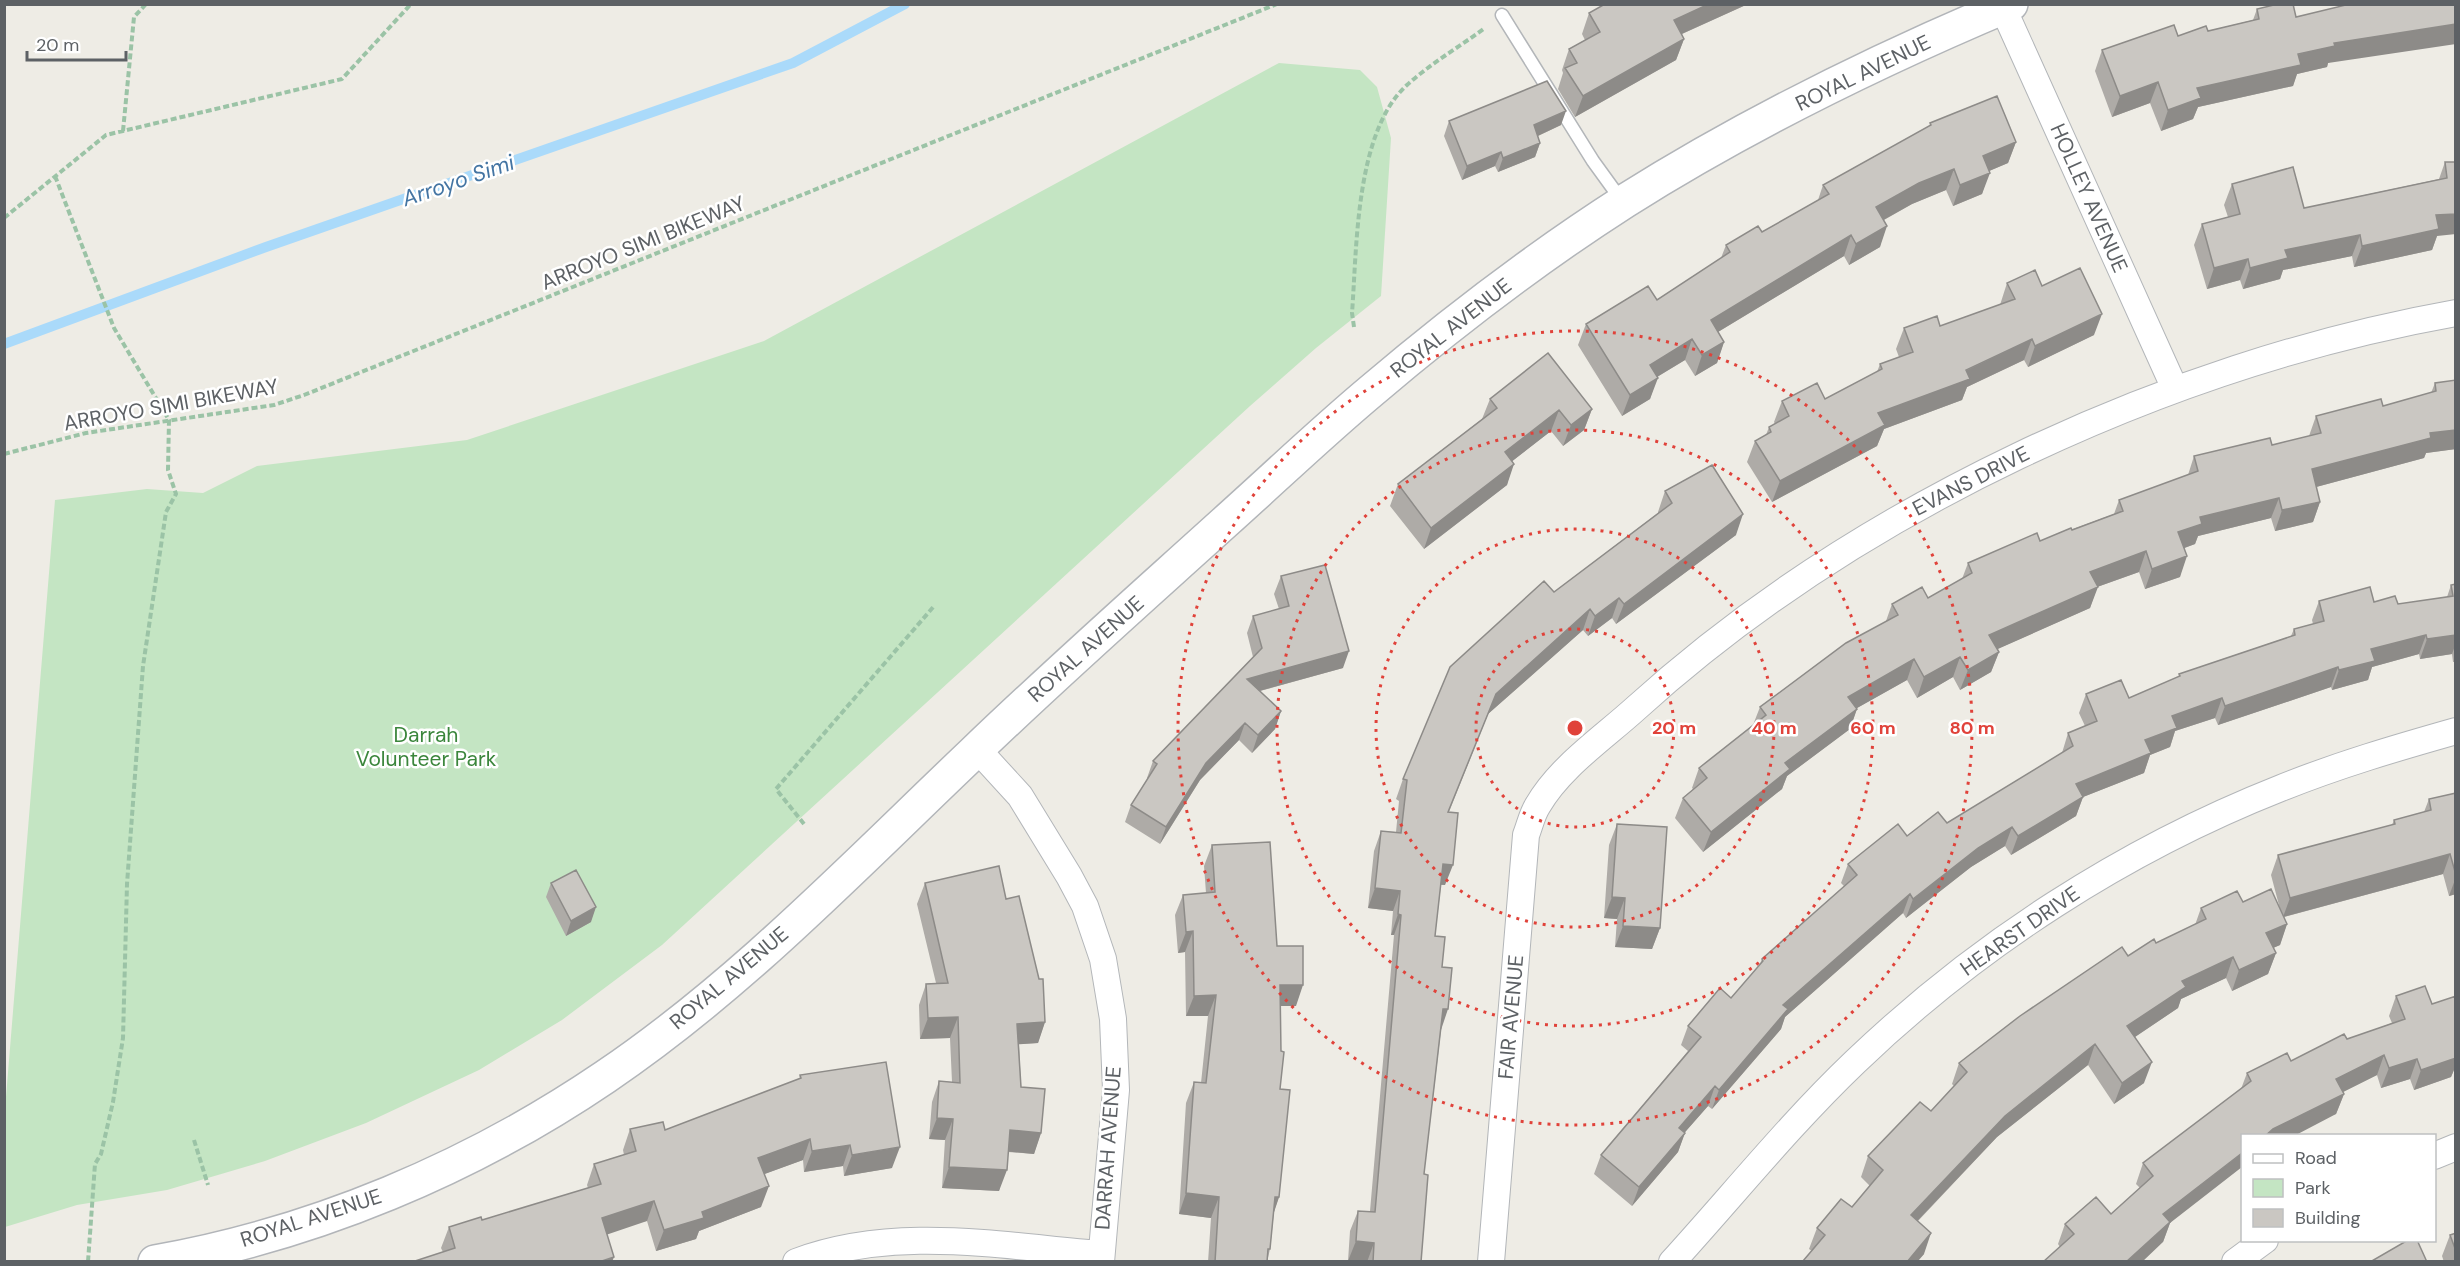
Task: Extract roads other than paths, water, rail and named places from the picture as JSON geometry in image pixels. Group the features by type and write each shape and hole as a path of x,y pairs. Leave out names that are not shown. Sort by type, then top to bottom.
{"main road":[{"name":"ROYAL AVENUE","path":"154,1262 256,1238 362,1204 449,1167 541,1117 607,1076 689,1013 782,936 977,749 1370,392 1508,283 1623,202 1748,129 1868,68 2007,6"}],"street":[{"name":"HOLLEY AVENUE","path":"2007,6 2175,389"},
{"name":"EVANS DRIVE","path":"1555,781 1665,682 1782,593 1907,514 2038,446 2175,389 2290,351 2456,313"},
{"name":"HEARST DRIVE","path":"1672,1262 1786,1134 1855,1062 1930,995 2010,935 2093,881 2189,829 2280,788 2374,754 2456,731"},
{"name":"DARRAH AVENUE","path":"977,749 1020,796 1069,876 1085,906 1103,959 1113,1019 1116,1090 1101,1258"},
{"name":"FAIR AVENUE","path":"1491,1262 1526,836 1537,806 1555,781"},
{"path":"2436,1155 2456,1147"},
{"path":"796,1262 825,1251 917,1239 1101,1258"},
{"path":"2235,1262 2262,1242"}],"lane":[{"path":"1502,15 1593,161 1623,202"}],"waterway":[{"name":"Arroyo Simi","path":"4,344 266,247 793,63 905,4"}],"park label":[{"name":"Darrah Volunteer Park","path":"426,747"}]}
